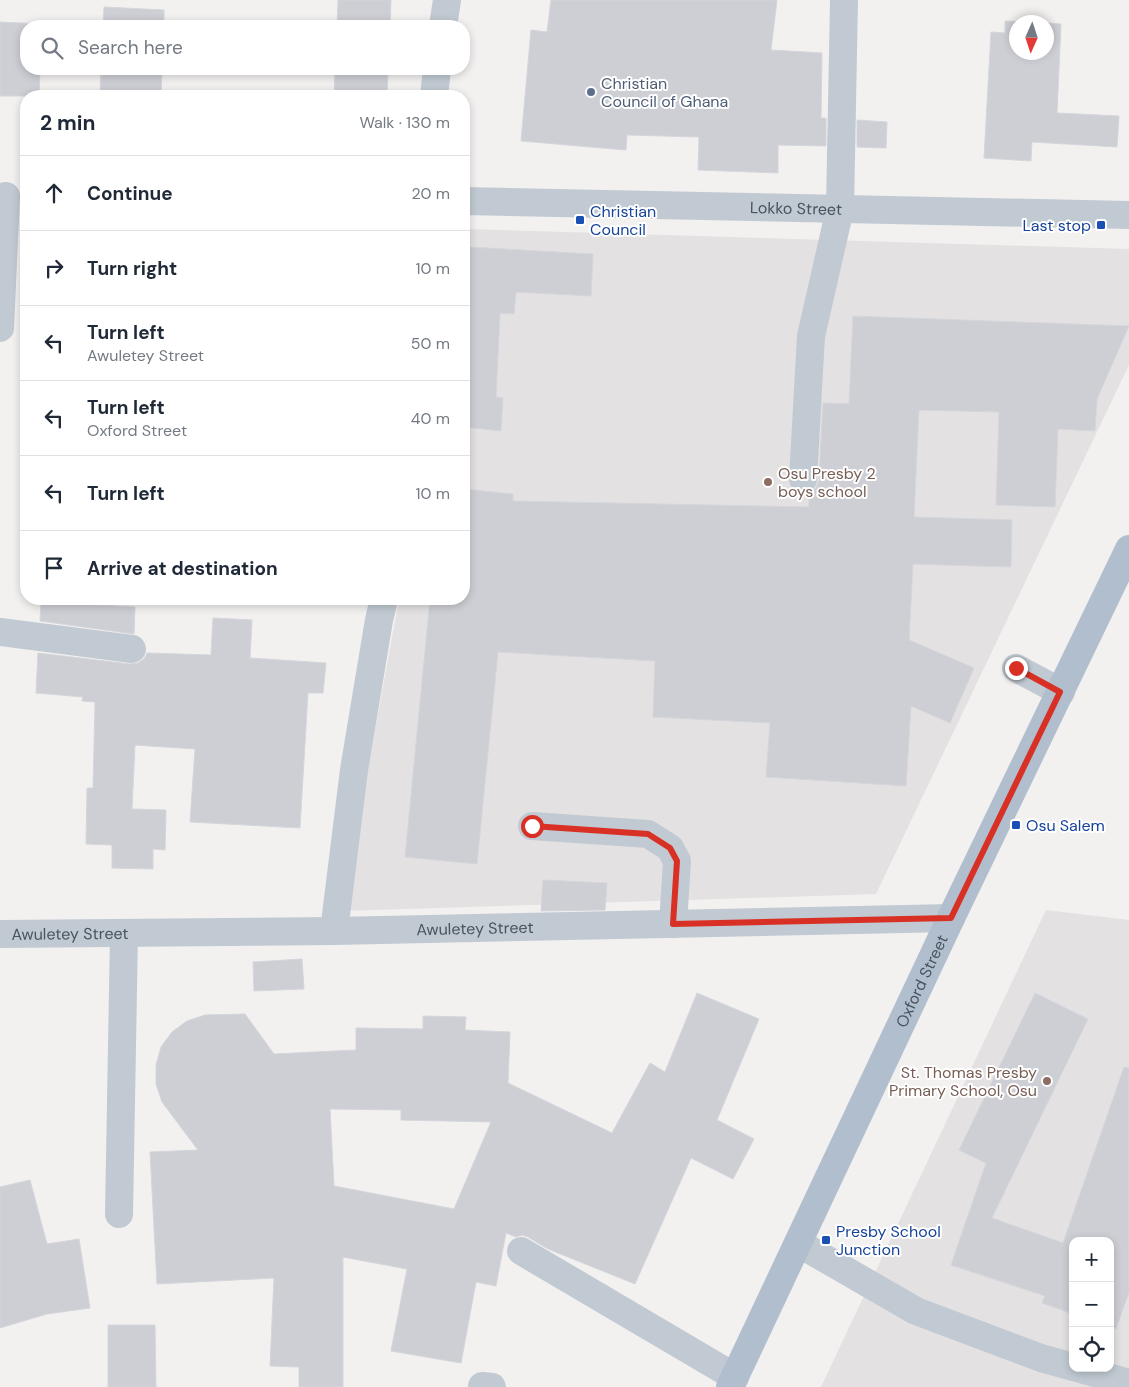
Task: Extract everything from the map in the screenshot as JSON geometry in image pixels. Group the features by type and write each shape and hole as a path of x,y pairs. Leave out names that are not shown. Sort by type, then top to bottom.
{"main road":[{"name":"Oxford Street","path":"733,1382 951,918 1129,549"}],"street":[{"path":"444,20 446,0"},
{"path":"803,479 811,336 840,209 844,0"},
{"path":"435,90 436,75"},
{"path":"0,328 11,196"},
{"name":"Lokko Street","path":"470,202 1128,214"},
{"path":"334,931 354,770 383,605"},
{"path":"0,632 132,649"},
{"path":"1016,668 1060,692"},
{"path":"532,826 648,834 670,848 677,861 673,924"},
{"name":"Awuletey Street","path":"0,934 334,931 951,918"},
{"path":"119,1214 124,933"},
{"path":"798,1243 916,1311 1041,1358 1069,1366"},
{"path":"521,1251 733,1382"},
{"path":"1091,1372 1129,1383"}],"shaded area":[{"name":"Osu Presby 2 boys school","path":"470,229 1129,249 1129,365 876,894 342,911 398,605 470,605"},
{"name":"St. Thomas Presby Primary School, Osu","path":"1046,910 1129,920 1129,1387 821,1387"}],"building":[{"path":"338,0 391,0 390,20 337,20"},
{"path":"551,0 777,0 771,50 822,53 821,118 826,118 826,146 778,145 778,173 698,170 699,137 627,135 626,150 521,141 531,30 547,32"},
{"path":"104,7 164,10 164,20 103,20"},
{"path":"1005,21 1009,21 1009,60 1054,60 1054,24 1061,24 1057,113 1119,116 1117,147 1032,142 1031,161 984,158 991,32 1005,33"},
{"path":"0,22 20,23 20,75 40,75 39,90 20,90 20,96 0,96"},
{"path":"101,75 162,75 161,90 100,90"},
{"path":"335,75 388,75 387,90 334,90"},
{"path":"857,120 887,122 886,148 857,147"},
{"path":"470,247 593,254 591,296 516,292 514,314 500,313 496,397 503,398 501,431 470,428"},
{"path":"853,316 1129,326 1097,399 1095,431 1058,429 1055,507 996,505 999,412 919,410 914,517 1012,520 1011,567 913,564 909,640 974,668 950,723 911,706 906,786 766,777 770,723 653,717 655,661 498,652 477,864 405,857 429,605 470,605 470,490 513,494 513,501 809,507 809,493 816,488 819,480 823,403 849,404"},
{"path":"41,605 135,607 134,634 40,621"},
{"path":"213,618 252,620 250,658 326,663 323,693 308,693 300,828 190,822 195,749 135,745 132,809 166,810 165,850 153,849 153,869 112,868 112,845 86,844 87,788 93,788 95,702 82,701 83,697 36,693 38,653 130,664 138,663 144,659 147,653 211,655"},
{"path":"543,880 607,883 605,910 541,911"},
{"path":"302,959 304,989 254,991 253,962"},
{"path":"697,993 759,1019 717,1120 754,1139 733,1179 691,1158 635,1284 548,1249 528,1237 522,1235 516,1237 506,1233 496,1286 476,1282 461,1363 391,1351 407,1269 343,1257 343,1387 299,1387 299,1367 270,1366 274,1278 157,1284 150,1152 198,1150 162,1102 156,1084 156,1065 161,1047 172,1032 187,1021 205,1015 245,1014 274,1054 356,1050 356,1028 423,1029 423,1016 466,1017 465,1030 510,1032 508,1083 612,1133 650,1063 665,1072","holes":["330,1109 401,1110 401,1120 491,1122 454,1209 334,1186"]},
{"path":"1035,993 1088,1019 992,1218 1063,1243 1124,1067 1129,1068 1129,1292 1116,1329 1114,1328 1114,1237 1069,1237 1069,1313 1042,1303 1045,1296 951,1265 986,1163 959,1150"},
{"path":"30,1180 47,1244 79,1239 90,1308 47,1314 0,1328 0,1187"},
{"path":"108,1325 155,1325 156,1387 108,1387"}],"place":[{"name":"Christian Council of Ghana","path":"591,92"},
{"name":"Christian Council","path":"580,220"},
{"name":"Last stop","path":"1101,225"},
{"name":"Osu Presby 2 boys school","path":"768,482"},
{"name":"Osu Salem","path":"1016,825"},
{"name":"St. Thomas Presby Primary School, Osu","path":"1047,1081"},
{"name":"Presby School Junction","path":"826,1240"}],"route":[{"path":"532,826 648,834 670,848 677,861 673,924 951,918 1060,692 1016,668"}]}
